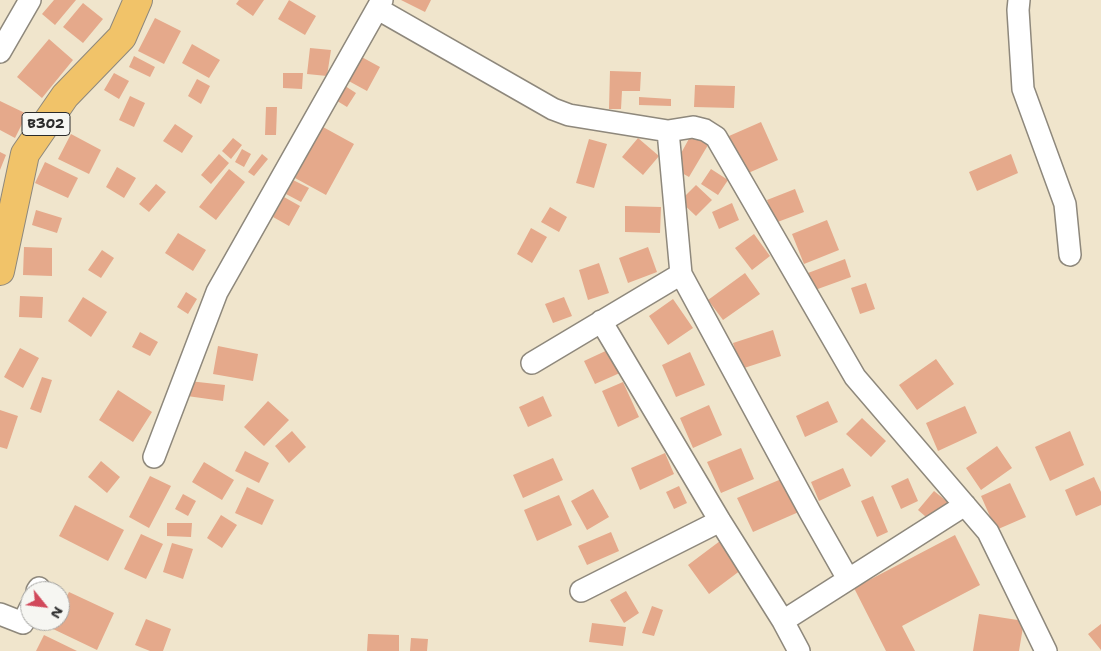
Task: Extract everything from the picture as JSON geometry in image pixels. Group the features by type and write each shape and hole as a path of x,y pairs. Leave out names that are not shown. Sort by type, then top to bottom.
{"main road":[{"name":"B302","path":"0,271 26,154 65,96 122,37 138,0"}],"street":[{"path":"0,52 30,0"},
{"path":"1019,0 1023,89 1065,204 1070,256"},
{"path":"154,457 217,292 380,4 553,109 569,115 668,131 694,127 705,130 716,137 855,377 988,532 1046,651"},
{"path":"668,131 681,274 810,512 848,578"},
{"path":"532,363 681,274"},
{"path":"601,321 720,521 783,621 799,651"},
{"path":"783,621 965,505"},
{"path":"581,591 720,521"},
{"path":"0,614 20,622"}],"building":[{"path":"54,0 76,0 55,25 42,14"},
{"path":"239,0 264,0 253,16 236,4"},
{"path":"289,0 316,16 305,35 278,19"},
{"path":"401,0 431,0 425,12"},
{"path":"83,3 103,19 83,43 63,27"},
{"path":"155,18 181,31 164,64 138,51"},
{"path":"49,39 73,60 42,98 17,77"},
{"path":"192,44 220,60 209,78 182,63"},
{"path":"310,48 331,50 327,76 307,74"},
{"path":"358,55 380,67 367,91 345,79"},
{"path":"134,56 155,67 150,77 129,67"},
{"path":"610,71 641,72 640,91 622,91 621,109 609,109"},
{"path":"114,73 129,81 119,99 104,90"},
{"path":"283,73 303,73 302,89 283,88"},
{"path":"197,79 210,86 201,104 188,96"},
{"path":"342,84 356,93 347,107 334,99"},
{"path":"695,85 735,86 734,108 694,107"},
{"path":"130,96 145,103 134,127 119,120"},
{"path":"639,97 671,99 671,106 639,105"},
{"path":"0,101 27,114 15,138 0,130"},
{"path":"266,107 277,107 276,135 265,135"},
{"path":"761,122 778,160 746,174 729,136"},
{"path":"175,124 193,136 182,153 163,141"},
{"path":"323,127 354,144 326,195 295,178"},
{"path":"71,134 101,150 89,174 58,159"},
{"path":"691,135 708,145 689,177 673,168"},
{"path":"233,138 242,145 231,159 222,151"},
{"path":"638,138 659,156 643,175 622,157"},
{"path":"589,139 607,144 594,188 576,183"},
{"path":"242,149 251,154 244,167 235,162"},
{"path":"0,152 6,155 0,170"},
{"path":"219,154 229,163 211,184 201,175"},
{"path":"262,154 268,159 254,176 248,172"},
{"path":"1011,154 1018,173 977,191 969,172"},
{"path":"45,162 78,178 68,198 35,183"},
{"path":"117,167 136,178 124,198 106,187"},
{"path":"229,169 245,182 216,220 199,207"},
{"path":"711,169 728,180 718,195 701,184"},
{"path":"293,180 309,188 301,202 286,194"},
{"path":"156,184 166,192 149,212 139,204"},
{"path":"696,185 712,200 696,216 680,201"},
{"path":"795,189 804,212 775,223 767,200"},
{"path":"284,197 300,206 289,226 273,217"},
{"path":"732,203 739,220 719,229 712,212"},
{"path":"625,206 661,207 660,233 625,232"},
{"path":"550,207 567,217 559,232 541,222"},
{"path":"36,210 62,218 57,233 32,225"},
{"path":"827,220 839,250 804,264 792,234"},
{"path":"531,228 547,237 532,263 517,254"},
{"path":"178,233 206,250 193,271 165,253"},
{"path":"754,234 770,256 752,270 735,248"},
{"path":"24,247 52,248 52,276 23,275"},
{"path":"648,247 657,272 628,283 619,258"},
{"path":"102,250 114,258 101,278 88,270"},
{"path":"845,259 851,277 815,290 808,273"},
{"path":"599,263 609,293 588,300 579,270"},
{"path":"745,273 760,294 723,320 708,300"},
{"path":"866,283 875,309 860,314 851,288"},
{"path":"186,292 197,299 188,314 177,307"},
{"path":"20,296 43,297 42,318 19,317"},
{"path":"83,297 107,312 91,337 68,321"},
{"path":"564,297 572,316 553,323 545,304"},
{"path":"673,299 693,328 668,345 649,316"},
{"path":"773,330 781,356 741,369 733,343"},
{"path":"140,332 158,342 150,356 132,347"},
{"path":"218,346 258,354 253,381 213,374"},
{"path":"20,348 39,358 23,388 4,377"},
{"path":"612,348 622,372 595,384 584,361"},
{"path":"690,352 705,385 676,397 662,365"},
{"path":"936,359 954,384 917,410 899,385"},
{"path":"42,377 52,380 41,413 30,409"},
{"path":"189,381 225,385 223,401 187,396"},
{"path":"623,382 639,417 618,427 602,391"},
{"path":"118,390 152,412 133,442 99,420"},
{"path":"543,396 552,416 528,427 519,407"},
{"path":"268,401 289,420 264,446 244,427"},
{"path":"828,401 838,422 805,437 796,416"},
{"path":"709,405 722,435 693,448 680,418"},
{"path":"965,406 977,433 938,451 926,423"},
{"path":"0,410 18,416 7,449 0,447"},
{"path":"862,418 886,441 871,457 846,434"},
{"path":"292,431 306,447 289,463 275,446"},
{"path":"1070,431 1084,465 1050,481 1035,447"},
{"path":"997,446 1012,468 981,490 966,468"},
{"path":"741,448 754,479 721,493 707,462"},
{"path":"245,451 269,463 259,483 235,471"},
{"path":"665,453 674,474 640,490 631,468"},
{"path":"553,458 563,480 523,498 513,475"},
{"path":"101,461 120,477 107,493 88,477"},
{"path":"204,462 234,480 222,500 192,482"},
{"path":"843,468 851,486 819,501 811,482"},
{"path":"150,476 171,486 149,528 129,517"},
{"path":"786,477 801,511 753,532 737,498"},
{"path":"1094,477 1101,492 1101,505 1076,516 1065,490"},
{"path":"908,478 918,501 901,509 891,486"},
{"path":"1010,483 1026,517 996,530 981,496"},
{"path":"679,486 687,503 674,509 666,492"},
{"path":"247,487 274,500 262,525 235,513"},
{"path":"593,489 609,517 587,530 571,501"},
{"path":"934,491 949,503 933,523 918,510"},
{"path":"183,494 196,501 188,516 175,509"},
{"path":"559,495 572,525 537,541 524,510"},
{"path":"873,496 888,532 877,537 861,501"},
{"path":"75,505 124,530 108,561 59,536"},
{"path":"221,515 237,525 222,548 207,538"},
{"path":"167,523 192,523 191,537 167,536"},
{"path":"611,532 619,551 587,565 578,546"},
{"path":"141,534 163,544 146,579 124,569"},
{"path":"955,535 980,585 902,626 915,651 886,651 854,588"},
{"path":"720,541 741,570 709,594 688,565"},
{"path":"172,543 193,549 183,579 163,572"},
{"path":"626,591 639,613 624,623 610,600"},
{"path":"70,592 114,613 97,650 57,631 70,631"},
{"path":"652,606 663,610 654,636 642,633"},
{"path":"979,614 1024,621 1019,651 973,651"},
{"path":"146,619 171,629 163,651 150,651 135,645"},
{"path":"592,623 626,627 623,646 589,642"},
{"path":"1101,624 1101,650 1088,634"},
{"path":"368,634 399,635 399,651 367,651"},
{"path":"44,635 77,651 36,651"},
{"path":"411,638 428,639 427,651 410,651"}]}
